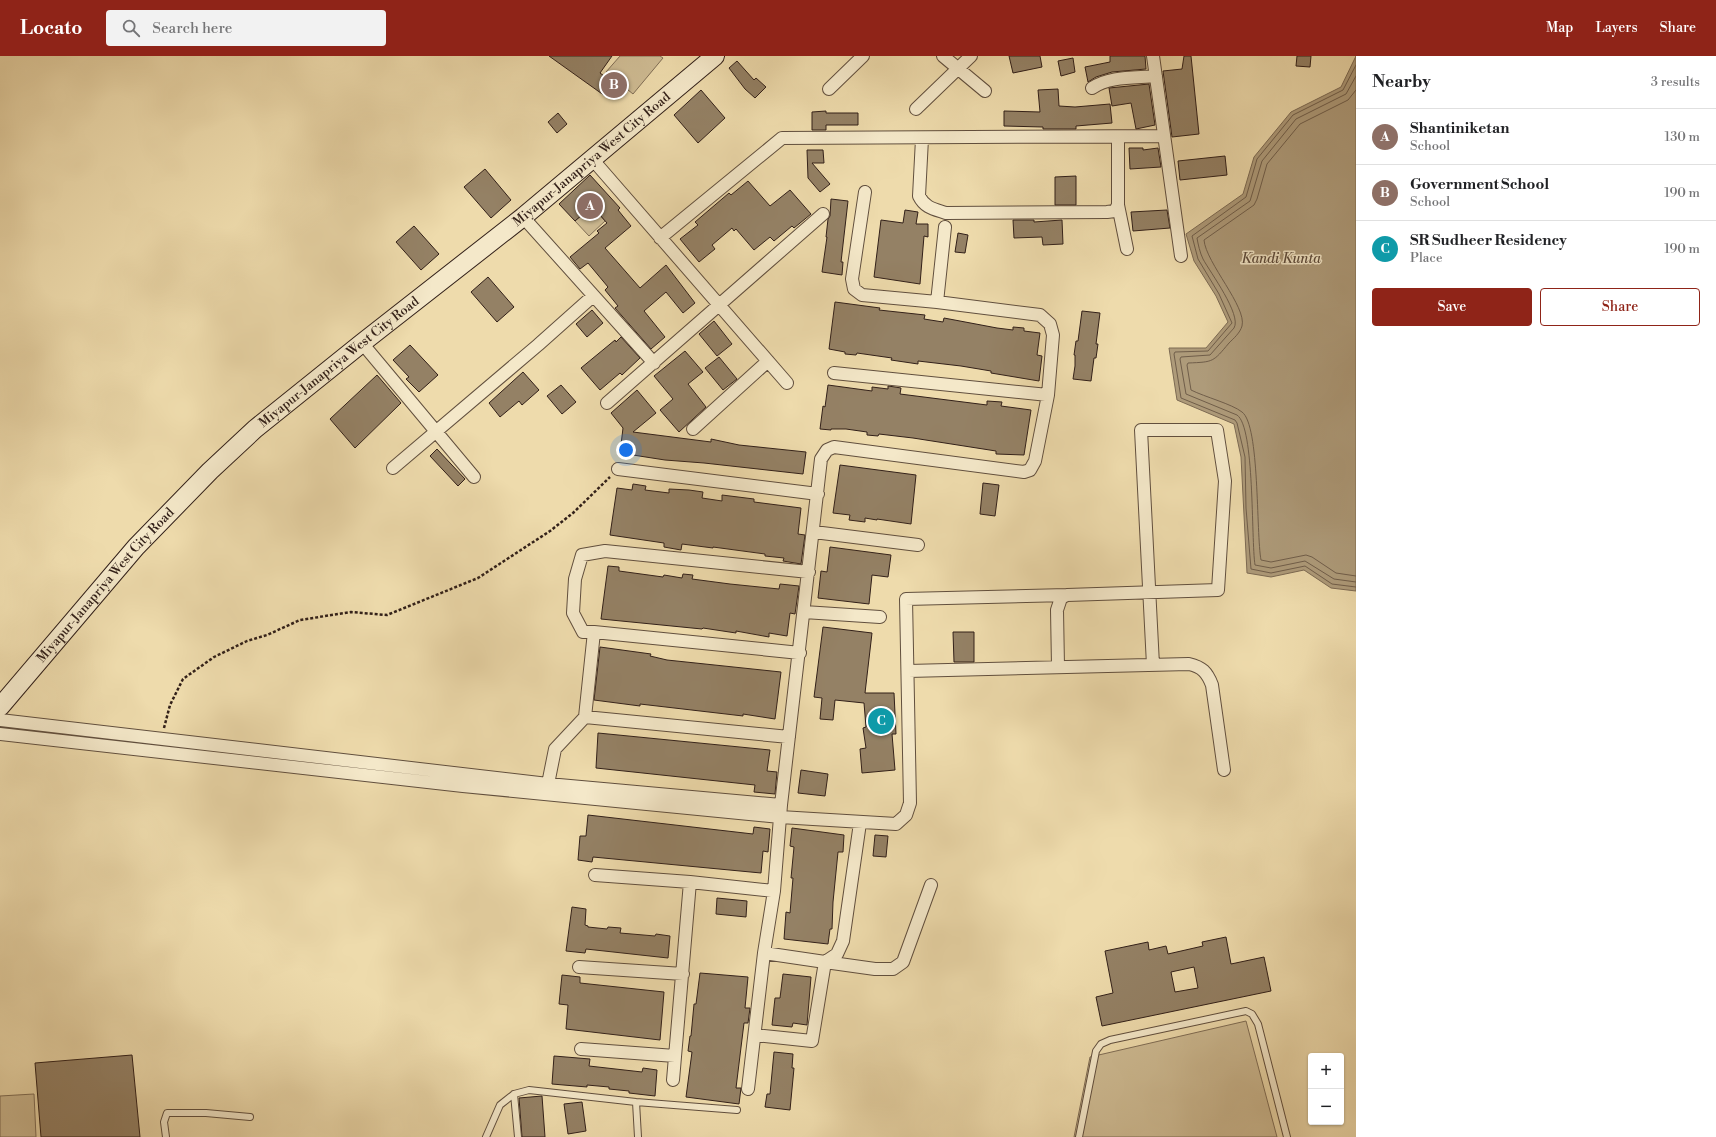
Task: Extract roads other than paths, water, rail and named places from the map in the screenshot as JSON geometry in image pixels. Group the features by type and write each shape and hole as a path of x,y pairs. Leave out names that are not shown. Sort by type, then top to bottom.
{"street":[{"name":"Miyapur-Janapriya West City Road","path":"0,707 136,547 210,471 255,430 362,343 523,217 593,160 714,56"},
{"path":"943,56 985,91"},
{"path":"916,109 971,56"},
{"path":"1153,56 1181,256"},
{"path":"829,89 856,58"},
{"path":"1092,88 1103,82 1111,80 1156,76"},
{"path":"660,238 782,138 922,139 1164,136"},
{"path":"1118,137 1118,205 1127,250"},
{"path":"922,139 919,196 922,203 928,208 946,213 1107,212 1115,211 1118,205"},
{"path":"593,160 787,383"},
{"path":"748,1089 756,1035 764,953 774,891 780,811 800,653 821,459 827,450 834,447 1024,472 1030,470 1035,461 1048,394 1053,335 1050,324 1040,315 937,302 862,295 854,289 852,279 865,192"},
{"path":"607,403 823,214"},
{"path":"523,217 654,363"},
{"path":"937,302 945,227"},
{"path":"393,468 593,296"},
{"path":"362,343 474,477"},
{"path":"693,429 768,361"},
{"path":"834,373 1048,394"},
{"path":"0,720 780,811 860,823 896,824 906,815 910,803 906,599 1067,595 1149,591 1218,590 1225,481 1217,430 1141,430 1149,591 1154,665"},
{"path":"618,469 818,494"},
{"path":"814,532 918,545"},
{"path":"800,653 584,632 573,614 576,579 582,555 605,550 809,572"},
{"path":"1058,666 1057,610 1061,598 1067,595"},
{"path":"804,612 880,618"},
{"path":"548,784 555,749 585,717 594,632"},
{"path":"908,671 1058,666 1189,664 1200,667 1208,675 1212,685 1224,770"},
{"path":"585,717 790,737"},
{"path":"0,734 463,786 780,811"},
{"path":"756,1035 812,1041 825,962 838,954 843,941 860,823"},
{"path":"595,875 690,882 774,891"},
{"path":"673,1080 690,882"},
{"path":"764,953 876,969 893,969 903,962 932,885"},
{"path":"579,967 683,974"},
{"path":"581,1049 675,1056"}],"lane":[{"path":"1079,1137 1096,1050 1101,1044 1110,1040 1246,1011 1252,1014 1258,1024 1287,1137"},
{"path":"486,1137 500,1105 514,1094 529,1090 636,1102 737,1110"},
{"path":"514,1094 518,1137"},
{"path":"636,1102 638,1137"},
{"path":"166,1137 164,1122 167,1112 206,1113 250,1117"}],"water":[{"name":"Kandi Kunta","path":"1356,56 1356,591 1331,588 1304,570 1271,577 1247,573 1241,457 1234,424 1177,400 1169,348 1206,348 1228,322 1216,296 1194,261 1186,234 1243,194 1254,157 1291,112 1341,87"}],"place":[{"name":"Government School","path":"614,85"},
{"name":"Shantiniketan","path":"590,206"},
{"name":"SR Sudheer Residency","path":"881,721"}]}
